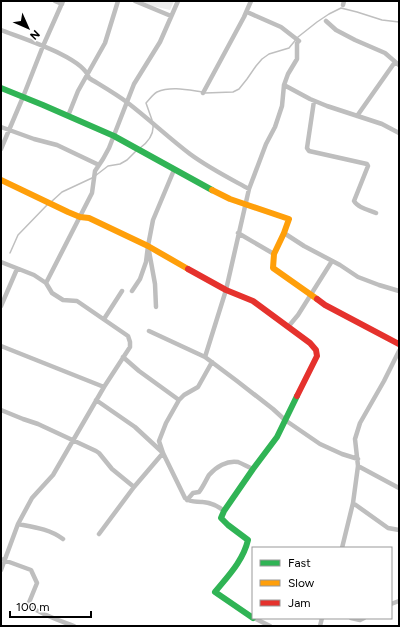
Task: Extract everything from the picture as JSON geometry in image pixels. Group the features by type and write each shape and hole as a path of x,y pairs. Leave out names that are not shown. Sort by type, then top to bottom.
{"street":[{"path":"1,149 24,97 42,46 62,2 55,1"},
{"path":"68,116 78,92 105,43 118,1"},
{"path":"135,1 171,16"},
{"path":"46,283 92,192 94,171 109,148 134,84 160,42 178,1"},
{"path":"203,93 247,12 251,1"},
{"path":"205,357 226,290 249,189 266,144 275,127 282,106 284,85 288,74 297,59 297,43 299,41 281,27 247,12"},
{"path":"326,21 336,30 385,54 397,63 357,116"},
{"path":"1,30 59,53 76,63 88,74 89,78 127,102 190,154 206,165 249,189"},
{"path":"284,85 314,101 382,124 399,133"},
{"path":"1,88 114,136 174,170 230,199 289,219 274,254 273,268 325,305 399,344"},
{"path":"314,101 307,148 308,150 367,164 368,166 354,201 358,206 376,213"},
{"path":"1,127 34,139 57,145 99,165"},
{"path":"132,290 140,279 146,262 153,220 174,170"},
{"path":"1,180 68,212 80,217 89,218 148,246 226,290 253,301 310,343 316,350 317,356 277,437 253,469 224,511 221,518 248,540 247,548 239,561 215,592 252,617"},
{"path":"238,233 274,254"},
{"path":"284,233 358,277 379,286 399,291"},
{"path":"148,246 153,272 156,307"},
{"path":"288,328 298,315 332,261"},
{"path":"1,262 34,275 46,283 52,293 63,300 77,301 128,336 130,342 130,347 96,400 51,478 32,498 18,524 3,559 1,570"},
{"path":"1,306 17,269"},
{"path":"104,319 122,291"},
{"path":"149,331 205,357 274,409 285,420 320,444 342,454 358,459"},
{"path":"1,346 104,387"},
{"path":"342,547 353,503 358,466 355,439 360,423 399,351"},
{"path":"123,357 139,371 180,400"},
{"path":"212,362 198,387 184,395 180,400 166,423 159,441 183,496 187,500 208,503 217,506 224,511"},
{"path":"96,400 135,427 163,453"},
{"path":"1,410 38,424 96,451 112,469 134,487"},
{"path":"99,534 134,487 163,453"},
{"path":"187,500 192,493 199,492 210,475 225,463 237,462 253,469"},
{"path":"358,466 399,488"},
{"path":"353,503 388,528 399,530"},
{"path":"18,524 46,530 55,533 63,539"},
{"path":"3,559 32,570 36,583 28,605 37,612 50,618 74,626"},
{"path":"255,619 270,626"}],"shaded area":[{"path":"141,1 174,1 170,10 152,6"}],"waterway":[{"path":"205,93 233,92 239,89 262,59 269,54 289,48 298,37 317,22 341,8 382,20 399,22"},
{"path":"152,120 146,103 157,92 168,89 202,92"},
{"path":"140,148 150,138 153,132 153,125"},
{"path":"95,176 108,166 120,164 127,160 137,150"},
{"path":"51,202 62,192 92,178"},
{"path":"10,253 18,235 48,204"}],"traffic: fast":[{"path":"1,88 114,136 212,190"},
{"path":"252,617 215,592 243,555 248,540 221,518 224,511 253,469 277,437 297,396"}],"traffic: slow":[{"path":"1,180 68,212 80,217 89,218 148,246 188,269"},
{"path":"212,190 230,199 289,219 274,254 273,268 317,299"}],"traffic: jam":[{"path":"188,269 226,290 253,301 310,343 316,350 317,356 297,396"},
{"path":"317,299 325,305 399,344"}]}
